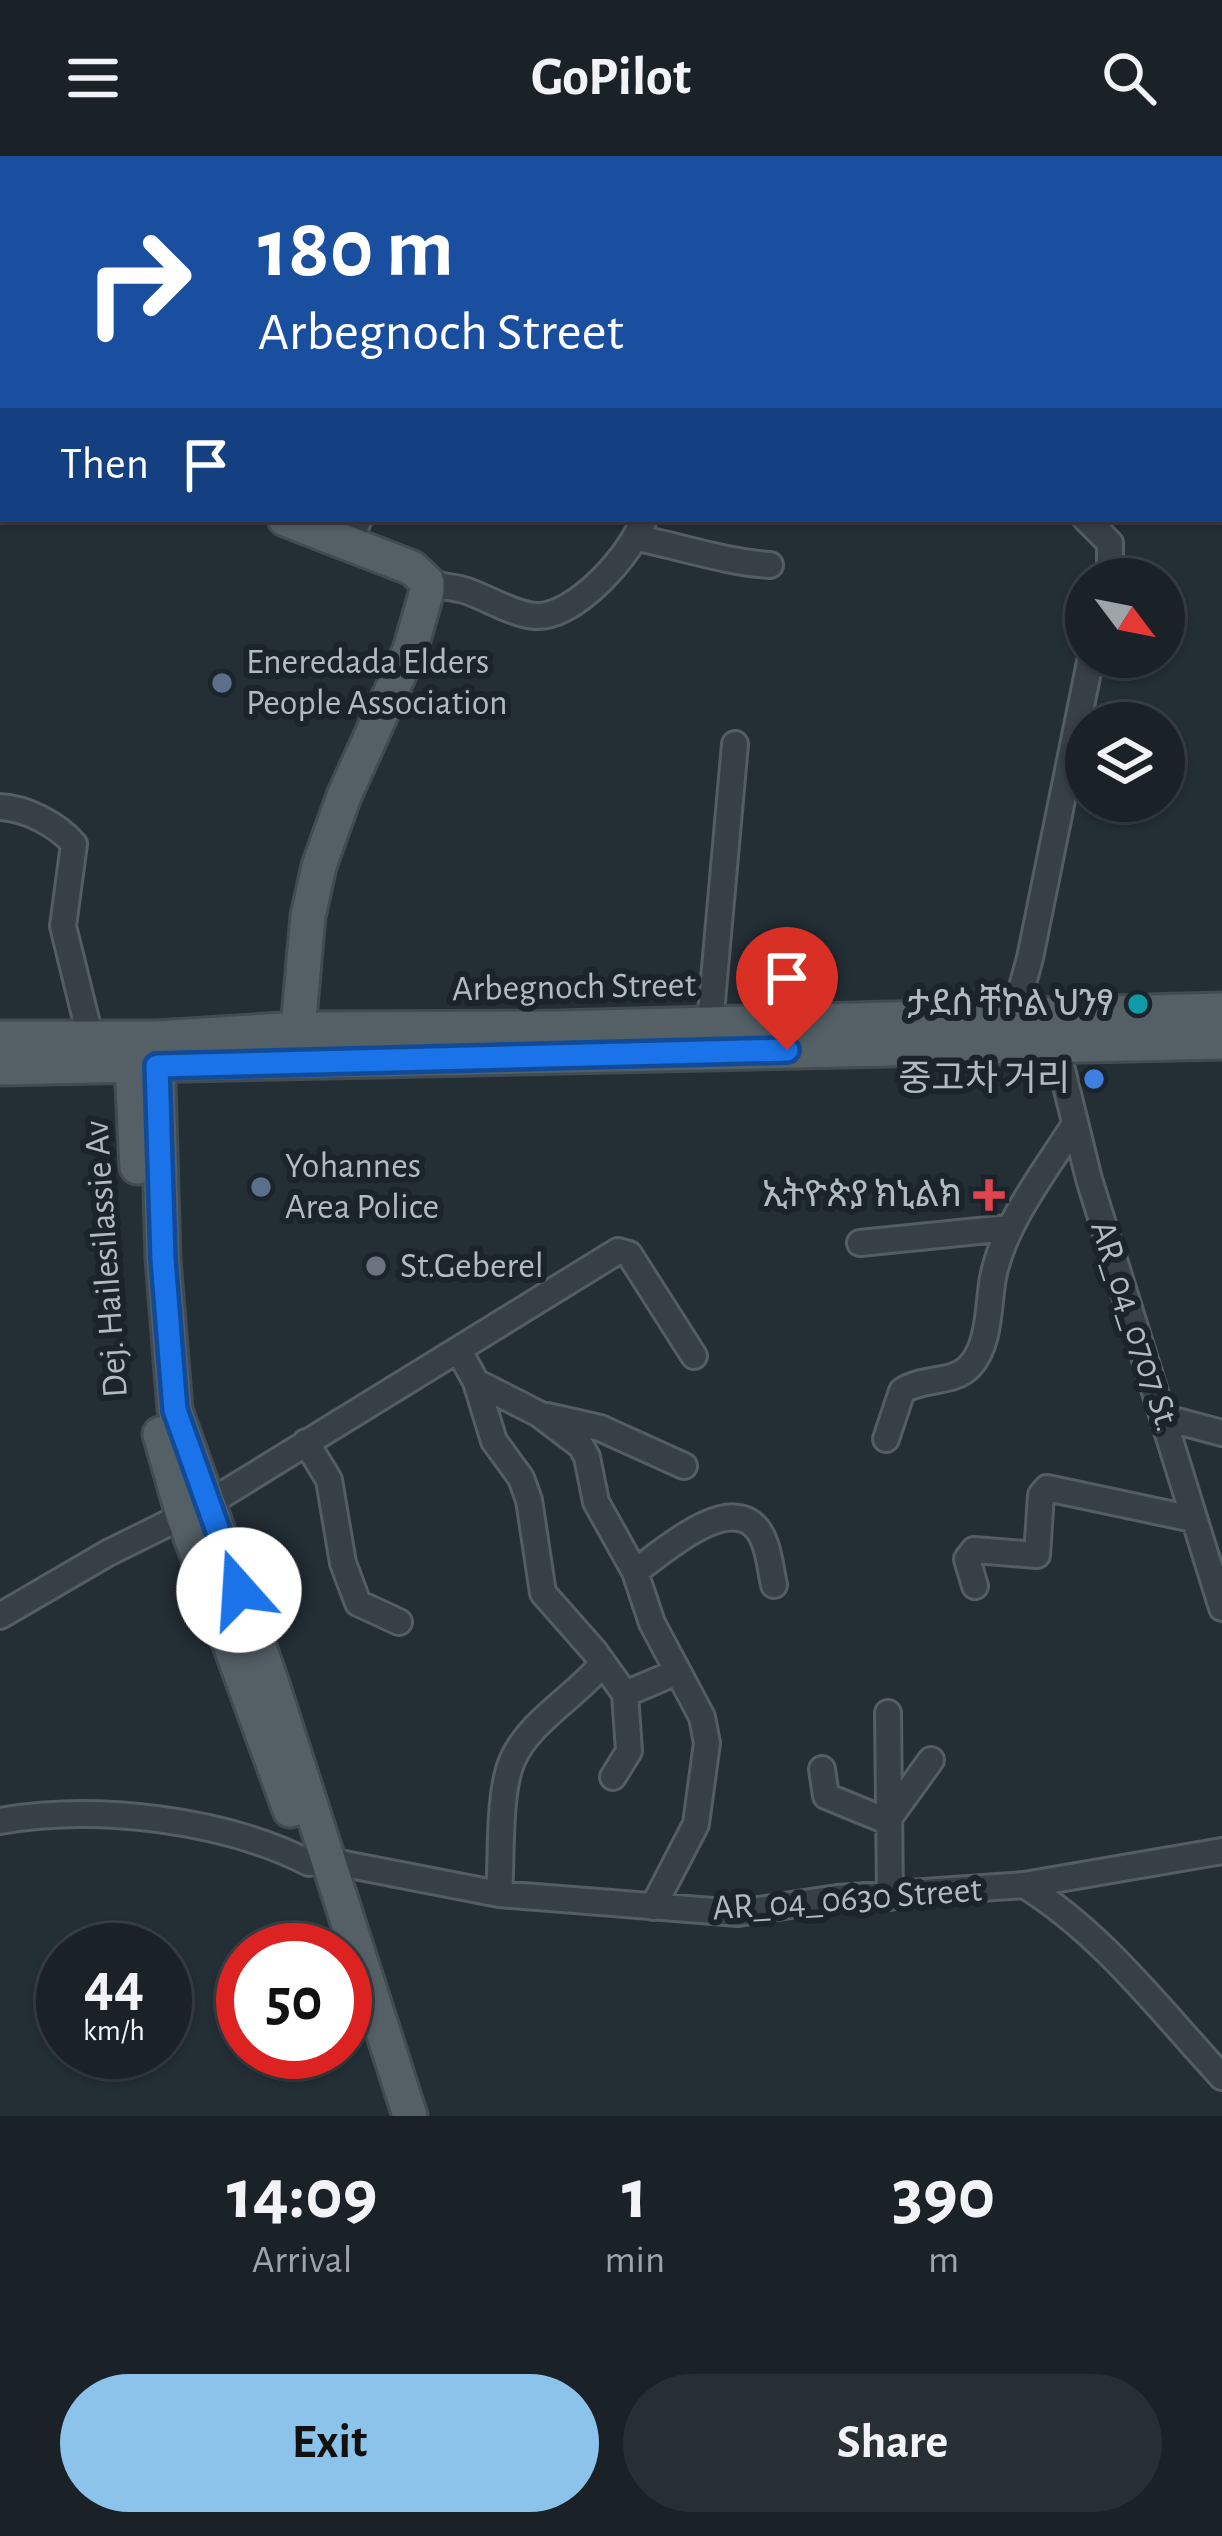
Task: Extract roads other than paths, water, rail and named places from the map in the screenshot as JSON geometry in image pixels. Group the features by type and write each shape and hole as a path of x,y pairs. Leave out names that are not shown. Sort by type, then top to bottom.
{"main road":[{"path":"298,1029 308,916 319,866 427,602 427,582 412,568 353,531 302,522"},
{"name":"Arbegnoch Street","path":"0,1038 90,1036 144,1052 1052,1030 1222,1010"},
{"name":"Arbegnoch Street","path":"0,1068 298,1029 1014,1016 1052,1030 1222,1042"},
{"name":"Dej. Hailesilassie Av","path":"144,1052 171,1382 196,1509 410,2116"},
{"name":"Dej. Hailesilassie Av","path":"319,1862 331,1923"},
{"path":"372,2065 388,2116"}],"street":[{"path":"1089,522 1110,543 1110,558"},
{"path":"427,582 542,615 559,609 610,574 641,529 730,563 770,565"},
{"path":"1014,1016 1087,678"},
{"path":"710,1024 735,744"},
{"path":"0,806 22,810 61,831 74,844 64,926 90,1036"},
{"name":"AR_04_0707 St.","path":"1052,1030 1089,1179 1222,1608"},
{"path":"886,1439 902,1391 914,1383 959,1374 978,1356 1007,1228 1075,1124"},
{"path":"860,1243 1007,1228"},
{"path":"0,1616 196,1509 624,1251 694,1356"},
{"path":"459,1351 476,1382 494,1441 521,1478 530,1500 543,1593 625,1694 629,1751 613,1777"},
{"path":"476,1382 539,1414 580,1446 587,1457 596,1502 634,1572 652,1623 697,1704 705,1728 705,1780 696,1824 653,1907"},
{"path":"539,1414 600,1428 684,1466"},
{"path":"1166,1418 1222,1433"},
{"path":"306,1442 329,1480 343,1563 358,1603 399,1622"},
{"path":"975,1586 967,1559 974,1550 1037,1556 1041,1495 1047,1488 1193,1520"},
{"path":"634,1572 711,1521 744,1519 762,1538 774,1585"},
{"path":"499,1894 512,1760 603,1663"},
{"path":"625,1694 677,1672"},
{"path":"888,1713 890,1897"},
{"path":"887,1820 931,1760"},
{"path":"822,1768 826,1796 887,1820"},
{"path":"916,1782 926,1810"},
{"name":"AR_04_0630 Street","path":"0,1821 82,1813 140,1815 277,1846 319,1862 499,1894 738,1913 837,1898 1024,1885 1222,1852"},
{"path":"1024,1885 1063,1911 1108,1954 1222,2077"}],"place":[{"name":"Eneredada Elders People Association","path":"222,683"},
{"name":"ታደሰ ቸኮል ህንፃ","path":"1138,1004"},
{"name":"중고차 거리","path":"1094,1079"},
{"name":"Yohannes Area Police","path":"261,1187"},
{"name":"ኢትዮጵያ ክኒልክ","path":"989,1195"},
{"name":"St.Geberel","path":"376,1266"}]}
